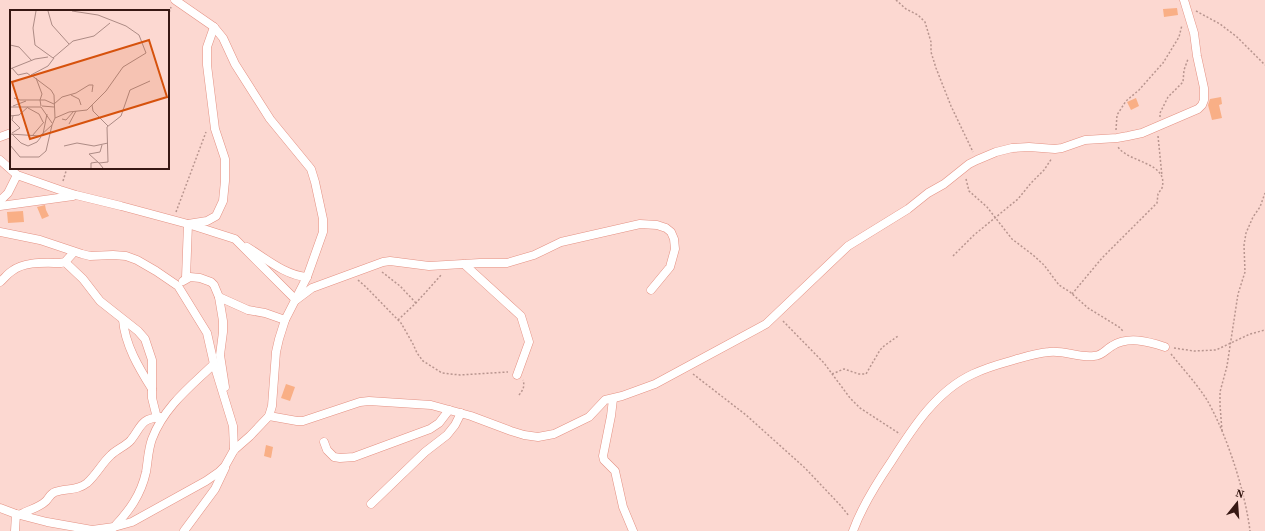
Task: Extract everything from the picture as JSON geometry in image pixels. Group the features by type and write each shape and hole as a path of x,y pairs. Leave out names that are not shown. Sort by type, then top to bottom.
{"street":[{"path":"175,0 214,27 223,38 235,64 270,119 311,169 315,182 323,226 323,232 306,277 286,320 276,352 272,406 269,416 234,450 214,489 184,531"},
{"path":"269,416 303,421 360,402 369,401 431,405 511,431 538,437 554,434 589,417 605,400 613,399 643,389 766,324 848,246 908,209 928,193 954,177 965,167 977,160 996,152 1012,148 1029,147 1055,149 1085,140 1117,138 1142,133 1198,109 1204,100 1204,88 1194,33 1185,1"},
{"path":"188,224 207,221 216,216 223,201 225,159 215,129 207,65 207,47 214,27"},
{"path":"0,137 10,133"},
{"path":"0,160 10,169"},
{"path":"10,169 17,175 76,195 188,224 235,239 289,273 299,277 306,277"},
{"path":"0,201 8,193 17,175"},
{"path":"0,206 76,195"},
{"path":"186,278 188,224"},
{"path":"296,300 312,288 374,265 390,261 429,266 507,263 534,255 561,242 640,224 657,225 666,228 671,232 674,239 675,249 670,267 650,290"},
{"path":"0,232 40,240 90,256 126,256 137,260 178,286 207,333 214,364 233,426 234,450"},
{"path":"235,239 296,300"},
{"path":"0,282 12,271 27,265 65,262 74,252"},
{"path":"65,262 83,279 100,301 138,331 145,339 150,349 152,360 152,398 160,417"},
{"path":"464,264 521,316 529,342 517,375"},
{"path":"178,286 186,278 195,277 212,282 214,285 219,297 223,321 220,355 225,385 224,394"},
{"path":"219,297 248,310 265,313 286,320"},
{"path":"123,320 124,328 135,358 141,372 152,389"},
{"path":"854,527 868,498 916,424 953,386 972,374 1026,356 1049,352 1062,352 1089,357 1098,356 1118,343 1130,340 1154,343 1164,346"},
{"path":"114,527 129,510 140,491 144,481 152,439 160,417 214,364"},
{"path":"613,399 603,456 604,460 615,471 623,507 633,531"},
{"path":"324,442 327,450 334,457 354,457 430,429 439,423 449,410"},
{"path":"371,504 425,452 447,435 462,414"},
{"path":"18,515 41,505 55,492 79,488 97,473 111,455 130,441 141,424 150,418 160,417"},
{"path":"0,508 18,515 75,528 104,530 132,522 150,513 206,481 225,466"},
{"path":"15,531 18,515"}],"path":[{"path":"896,0 906,9 918,15 925,22 936,68 951,106 977,160"},
{"path":"1185,1 1192,9 1220,24 1237,37 1265,65"},
{"path":"1162,177 1157,170 1145,162 1125,154 1120,150 1118,147 1117,138 1117,115 1126,101 1139,90 1163,63 1179,37 1182,25"},
{"path":"1072,294 1107,253 1157,203 1158,194 1163,186 1158,140 1160,113 1170,94 1183,82 1184,70 1189,57"},
{"path":"173,220 208,127"},
{"path":"953,256 974,235 1018,199 1062,148"},
{"path":"965,167 969,191 987,207 1012,239 1033,255 1050,272 1052,277 1059,285 1093,311 1119,327 1130,340"},
{"path":"60,190 67,169"},
{"path":"1222,431 1220,392 1228,366 1238,294 1246,272 1244,245 1246,233 1253,217 1260,207 1265,193"},
{"path":"374,265 400,286 416,303"},
{"path":"398,320 451,265"},
{"path":"351,274 366,287 398,320 423,361 442,372 460,376 503,371 512,372 524,381 523,390 519,395"},
{"path":"777,314 805,343 860,408 879,422 906,438"},
{"path":"1164,346 1207,351 1216,350 1250,334 1265,330"},
{"path":"832,374 844,369 859,374 866,374 876,356 884,346 898,336"},
{"path":"1164,346 1207,400 1222,431 1238,478 1248,515 1250,531"},
{"path":"684,368 746,415 805,468 841,506 854,527"}],"building":[{"path":"1177,8 1178,15 1164,17 1163,9"},
{"path":"1221,97 1222,104 1219,105 1222,118 1212,120 1208,105 1210,99"},
{"path":"1136,98 1139,106 1131,110 1127,102"},
{"path":"45,205 49,216 42,219 37,207"},
{"path":"23,211 24,222 8,223 7,212"},
{"path":"286,384 295,387 290,401 281,398"},
{"path":"266,445 273,447 271,458 264,456"}]}
